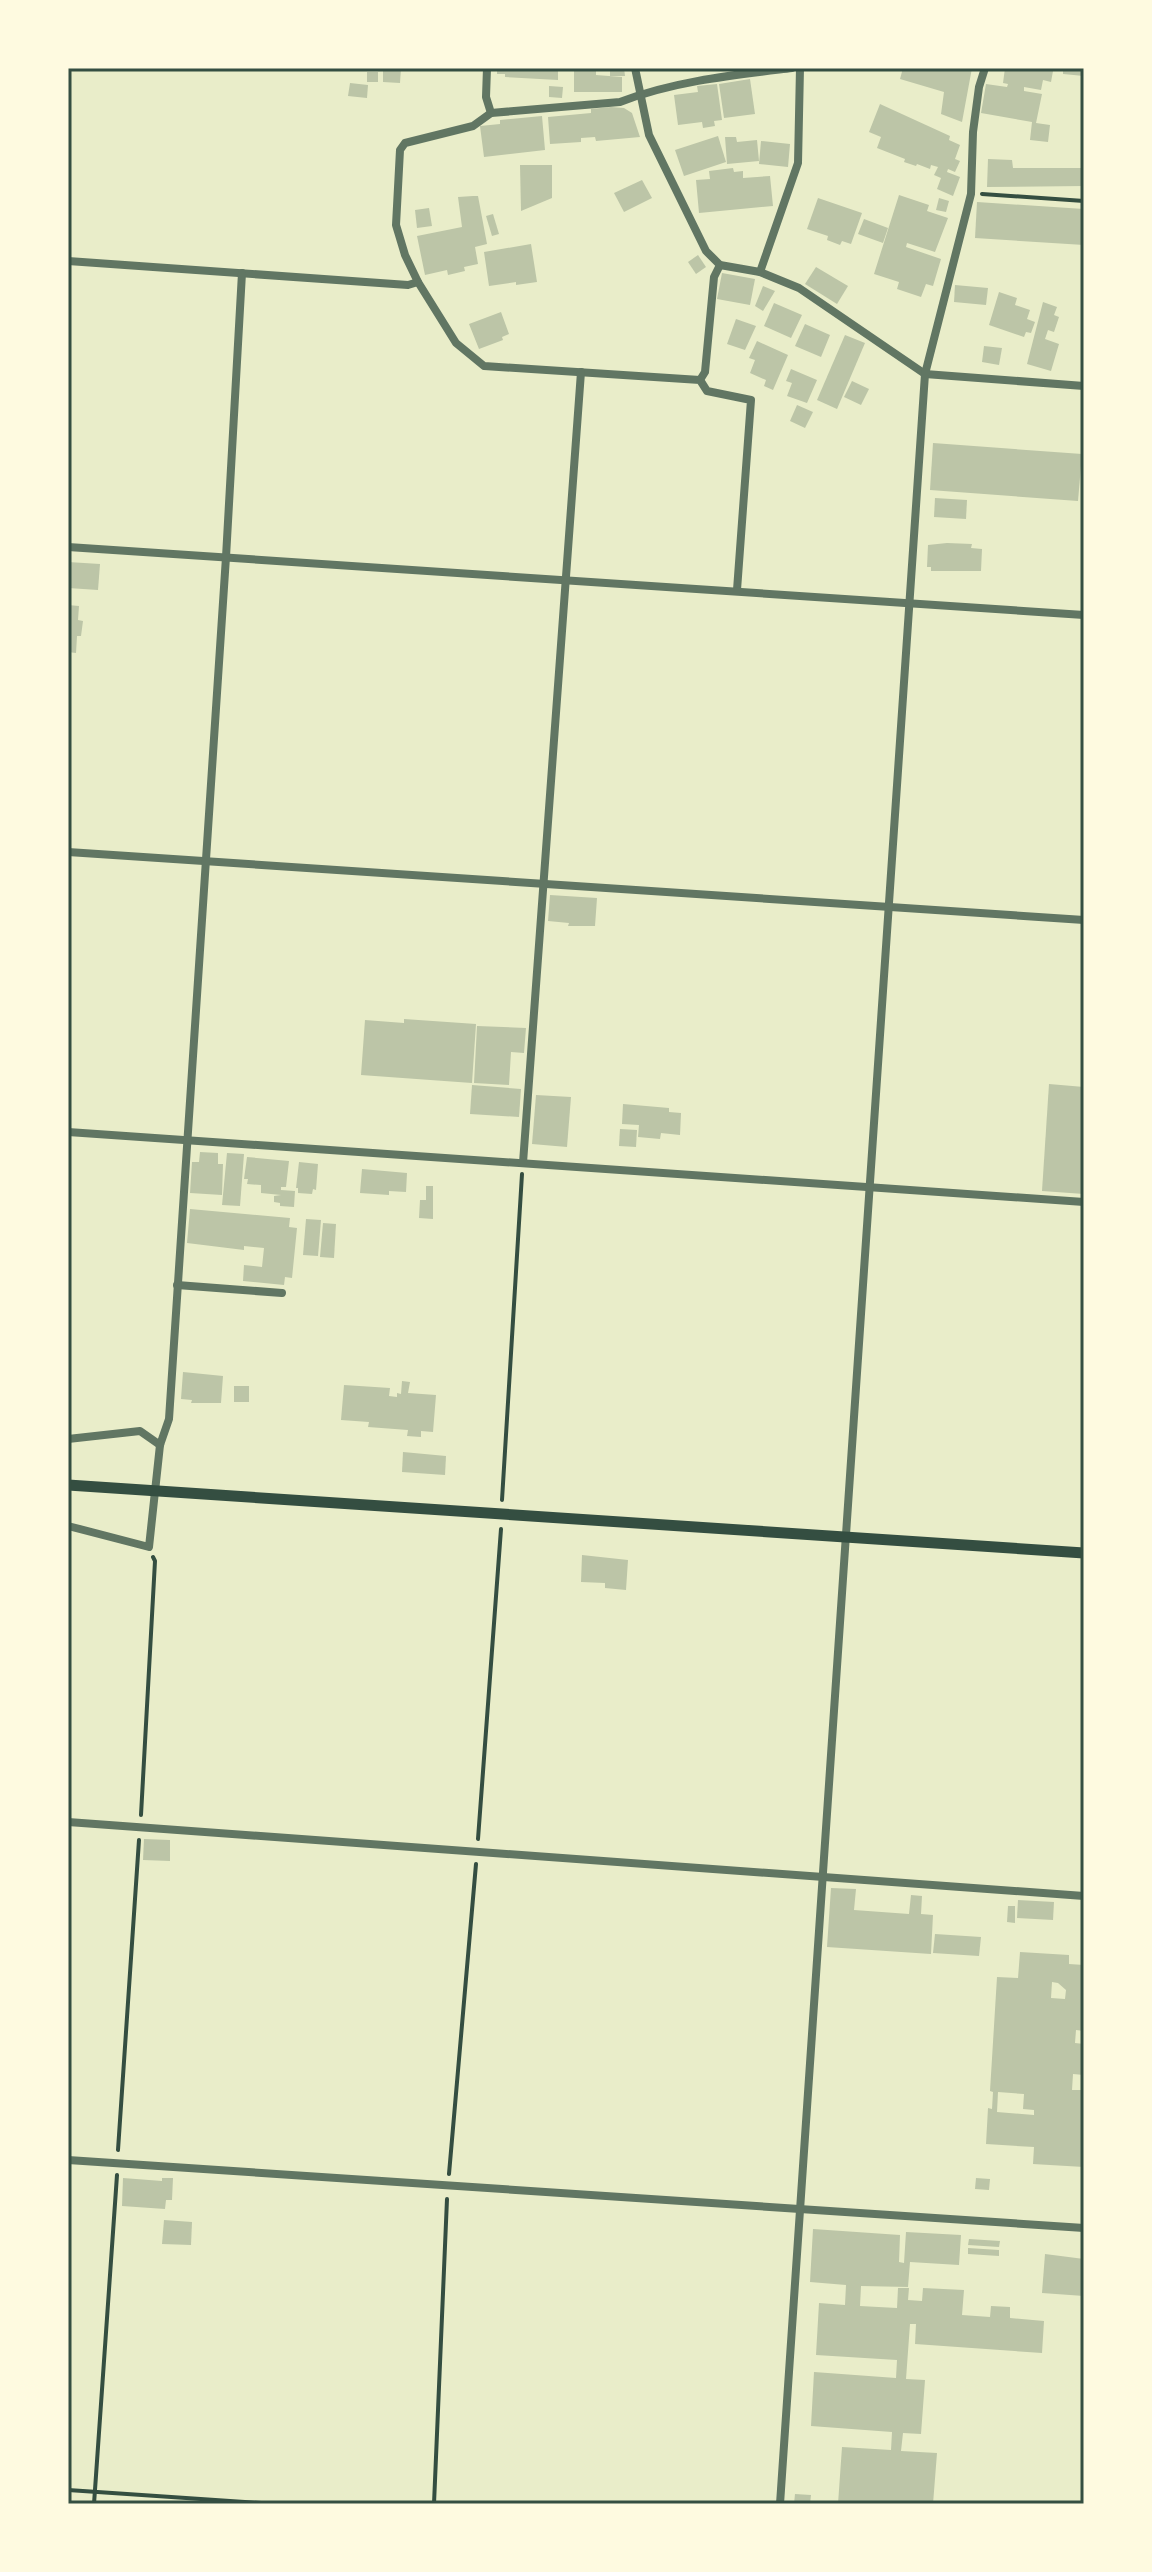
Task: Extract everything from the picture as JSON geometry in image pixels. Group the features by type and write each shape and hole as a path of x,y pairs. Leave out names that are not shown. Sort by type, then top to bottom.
{"main road":[{"path":"68,1485 1084,1553"}],"street":[{"path":"487,68 486,97 491,113"},
{"path":"635,68 649,135 706,251 720,265 760,272 799,288 925,374 1084,386"},
{"path":"700,380 484,366 456,343 405,255 396,225 400,150 405,143 473,126 491,113 620,102 720,77 792,68"},
{"path":"760,272 798,163 800,68"},
{"path":"780,2504 925,374 971,194 973,132 985,68"},
{"path":"68,261 408,285 418,282"},
{"path":"700,380 705,372 714,277 720,265"},
{"path":"68,1526 149,1547 160,1445 169,1419 242,273"},
{"path":"523,1163 581,372"},
{"path":"700,380 707,391 751,400 737,590"},
{"path":"68,547 1084,615"},
{"path":"68,852 1084,920"},
{"path":"68,1132 1084,1202"},
{"path":"177,1285 282,1293"},
{"path":"68,1439 140,1431 160,1445"},
{"path":"68,1822 1084,1896"},
{"path":"68,2160 1084,2228"}],"path":[{"path":"971,194 1084,201"},
{"path":"434,2504 448,2185 502,1514 523,1163"},
{"path":"94,2504 140,1827 155,1561 149,1547"},
{"path":"68,2490 276,2504"}],"building":[{"path":"383,68 401,68 400,83 383,82"},
{"path":"497,68 558,68 558,80 505,77 505,74 497,74"},
{"path":"610,68 624,68 625,76 610,76"},
{"path":"903,68 972,68 962,122 941,114 944,92 900,79"},
{"path":"1005,68 1045,68 1053,71 1051,82 1043,80 1041,90 1024,87 1024,91 1042,94 1036,123 1050,125 1048,142 1030,140 1032,122 981,113 986,84 1007,87 1008,84 1003,83"},
{"path":"1063,68 1084,68 1084,76 1063,74"},
{"path":"574,69 596,69 596,75 622,77 622,92 574,92"},
{"path":"367,72 378,72 378,82 367,82"},
{"path":"750,79 755,114 724,118 719,84"},
{"path":"350,83 368,85 367,98 348,96"},
{"path":"717,84 722,120 714,121 715,126 703,128 702,122 678,125 674,95 698,92 697,86"},
{"path":"549,86 563,87 562,98 549,97"},
{"path":"880,104 950,136 949,140 960,145 955,159 960,161 955,172 948,169 947,172 960,177 953,196 937,189 941,178 934,175 938,167 916,166 877,148 881,137 869,132"},
{"path":"624,108 632,113 640,137 596,141 595,137 581,138 581,142 550,144 548,117 591,113 591,109"},
{"path":"542,116 545,150 484,157 480,126 500,124 500,120"},
{"path":"718,136 726,162 684,176 675,150"},
{"path":"725,137 736,137 737,142 757,140 759,161 727,164"},
{"path":"761,141 790,144 788,167 759,164"},
{"path":"988,159 1012,160 1013,168 1084,168 1084,186 987,187"},
{"path":"520,165 552,165 552,198 521,211"},
{"path":"733,168 734,172 743,171 743,178 770,176 773,206 699,213 696,180 710,179 709,171"},
{"path":"642,180 652,198 624,212 614,193"},
{"path":"899,195 929,205 927,211 948,218 935,252 907,243 906,247 941,259 933,286 926,284 921,297 897,289 899,282 874,274"},
{"path":"478,196 487,244 475,247 478,264 448,275 447,270 425,275 417,236 462,227 458,197"},
{"path":"818,198 862,213 851,244 842,241 840,245 827,240 828,236 807,229"},
{"path":"939,198 949,201 946,212 936,210"},
{"path":"977,202 1084,209 1084,245 975,238"},
{"path":"429,208 432,226 417,228 415,210"},
{"path":"493,214 499,234 492,236 486,216"},
{"path":"864,219 888,228 883,243 858,234"},
{"path":"531,244 537,282 489,286 484,252"},
{"path":"698,255 706,267 696,274 688,262"},
{"path":"816,267 848,286 837,304 805,284"},
{"path":"722,273 755,279 750,305 717,299"},
{"path":"955,285 988,288 986,305 954,302"},
{"path":"763,286 775,291 763,311 755,306"},
{"path":"999,292 1017,298 1015,305 1030,310 1027,319 1035,322 1031,333 1026,332 1024,337 989,325"},
{"path":"1043,302 1057,307 1054,315 1059,317 1054,332 1048,330 1045,339 1059,344 1051,371 1027,364"},
{"path":"774,303 802,315 791,338 764,326"},
{"path":"501,312 509,334 502,337 503,340 479,349 469,324"},
{"path":"736,319 756,326 745,350 727,344"},
{"path":"805,324 830,335 821,357 795,346"},
{"path":"845,335 865,343 837,409 817,400"},
{"path":"757,341 788,355 773,390 764,386 766,380 750,373 755,360 749,358"},
{"path":"984,346 1002,348 999,365 982,362"},
{"path":"791,369 817,380 807,403 787,396 792,383 786,381"},
{"path":"852,381 869,389 861,405 844,397"},
{"path":"797,405 813,412 805,428 790,421"},
{"path":"933,443 1082,454 1078,501 930,490"},
{"path":"935,498 967,500 966,519 934,517"},
{"path":"972,544 971,548 982,549 981,571 931,571 931,567 927,567 928,545"},
{"path":"68,562 100,564 98,590 68,588"},
{"path":"68,605 79,606 78,620 83,621 81,636 77,636 76,653 68,652"},
{"path":"550,895 597,898 595,926 568,926 569,923 548,921"},
{"path":"404,1019 476,1024 472,1083 361,1075 365,1020 404,1023"},
{"path":"477,1026 526,1028 524,1053 511,1052 509,1085 474,1083"},
{"path":"1049,1084 1084,1087 1084,1194 1042,1191"},
{"path":"472,1085 521,1089 519,1117 470,1114"},
{"path":"536,1095 571,1097 567,1147 532,1144"},
{"path":"623,1104 669,1108 669,1112 681,1113 680,1135 661,1133 660,1139 638,1137 639,1125 622,1124"},
{"path":"620,1129 637,1130 636,1147 619,1146"},
{"path":"200,1152 218,1153 218,1164 223,1164 222,1195 190,1193 192,1162 199,1162"},
{"path":"227,1153 244,1154 240,1206 222,1205"},
{"path":"247,1157 289,1161 286,1187 281,1187 281,1190 295,1191 294,1207 280,1206 280,1203 274,1202 274,1196 281,1195 261,1193 261,1185 247,1184 248,1179 244,1179"},
{"path":"299,1162 318,1164 316,1190 313,1189 312,1194 298,1193"},
{"path":"362,1169 407,1173 406,1192 389,1191 389,1195 360,1193"},
{"path":"426,1186 433,1186 433,1219 419,1218 420,1200 426,1200"},
{"path":"190,1209 290,1218 289,1227 297,1228 292,1278 285,1277 284,1285 243,1281 244,1265 262,1267 264,1248 244,1246 244,1250 187,1243"},
{"path":"306,1219 321,1220 318,1256 303,1255"},
{"path":"323,1223 336,1224 334,1258 320,1257"},
{"path":"183,1372 223,1376 221,1403 191,1403 192,1400 181,1399"},
{"path":"402,1381 410,1382 408,1393 436,1395 433,1432 421,1431 421,1437 407,1436 408,1430 368,1427 369,1422 341,1420 344,1385 390,1388 389,1396 397,1397 397,1393 401,1394"},
{"path":"234,1386 249,1386 249,1402 234,1402"},
{"path":"403,1452 446,1456 445,1475 402,1472"},
{"path":"582,1555 628,1560 626,1590 605,1588 605,1583 581,1582"},
{"path":"144,1839 170,1840 170,1861 143,1860"},
{"path":"831,1888 856,1889 854,1910 909,1914 911,1895 922,1896 921,1914 933,1915 931,1954 827,1947"},
{"path":"1018,1900 1054,1902 1053,1920 1017,1918"},
{"path":"1008,1906 1015,1906 1015,1923 1007,1922"},
{"path":"935,1934 981,1937 979,1956 933,1953"},
{"path":"1020,1952 1069,1955 1069,1964 1084,1965 1084,2031 1076,2030 1075,2043 1084,2044 1084,2075 1073,2074 1072,2090 1084,2090 1084,2167 1033,2164 1034,2147 986,2144 988,2108 992,2109 993,2092 990,2091 997,1977 1018,1978","holes":["1052,1982 1066,1990 1065,1999 1051,1998","998,2092 1024,2094 1023,2109 1034,2110 1034,2115 997,2112"]},
{"path":"123,2178 162,2181 162,2178 173,2178 172,2200 166,2200 165,2209 122,2206"},
{"path":"976,2178 990,2179 989,2190 975,2189"},
{"path":"164,2220 192,2222 191,2245 162,2244"},
{"path":"813,2229 900,2235 899,2262 904,2263 906,2232 961,2235 959,2265 910,2262 908,2287 861,2286 860,2306 897,2308 898,2288 909,2288 908,2300 922,2301 923,2288 964,2290 962,2315 990,2317 991,2306 1010,2307 1010,2318 1044,2321 1042,2353 915,2344 916,2324 910,2324 906,2379 925,2380 921,2434 903,2433 901,2451 937,2453 933,2504 838,2504 842,2447 891,2450 892,2432 811,2426 814,2372 896,2378 897,2360 816,2355 819,2303 845,2305 846,2285 810,2282"},
{"path":"969,2239 1000,2241 999,2247 968,2245"},
{"path":"968,2248 999,2250 999,2256 968,2254"},
{"path":"1045,2254 1084,2259 1084,2296 1042,2293"},
{"path":"795,2494 811,2495 810,2504 794,2504"}]}
